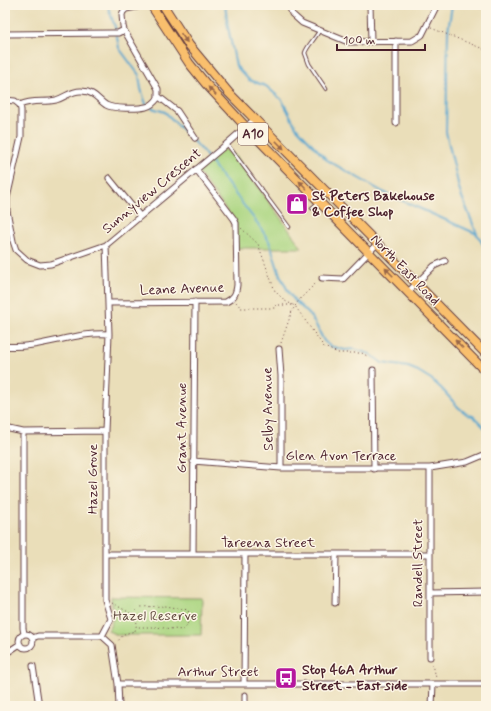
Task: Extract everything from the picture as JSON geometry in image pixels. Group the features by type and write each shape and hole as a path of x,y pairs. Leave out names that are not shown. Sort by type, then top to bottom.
{"main road":[{"name":"North East Road","path":"151,5 189,63 206,84 246,127 486,372"},
{"name":"North East Road","path":"163,5 182,35 206,67 229,93 486,354"}],"street":[{"path":"5,100 15,101 20,105 30,101 56,100 73,92 80,91 92,93 106,105 110,106 132,108 148,106 157,100 157,87 124,30 122,15 123,12 130,8 146,5"},
{"path":"289,5 292,14 302,23 348,42 412,41 422,35 437,5"},
{"path":"370,5 371,41"},
{"path":"5,34 115,33 124,30"},
{"path":"396,41 396,123"},
{"path":"158,96 177,111 195,138"},
{"name":"Sunnyview Crescent","path":"20,105 20,141 7,206 16,250 28,261 44,265 106,245 255,119"},
{"path":"196,169 236,223"},
{"path":"109,178 140,216"},
{"name":"Leane Avenue","path":"108,303 226,302 234,298 237,285 236,223"},
{"path":"322,278 343,279 378,244"},
{"name":"Hazel Grove","path":"102,636 110,619 106,607 105,597 105,431 109,334 106,245"},
{"path":"408,292 415,283 434,266 446,261"},
{"name":"Grant Avenue","path":"193,554 195,302"},
{"path":"5,346 38,344 98,333 109,334"},
{"name":"Selby Avenue","path":"279,349 281,376 281,468"},
{"path":"373,370 374,469"},
{"path":"5,428 23,432 105,431"},
{"path":"20,644 20,638 24,634 23,432"},
{"name":"Glen Avon Terrace","path":"193,461 281,468 374,469 430,468 468,462 485,456"},
{"name":"Randell Street","path":"430,468 430,657"},
{"name":"Tareena Street","path":"105,554 430,554"},
{"path":"244,684 245,555"},
{"path":"335,603 336,555"},
{"path":"430,593 486,592"},
{"path":"24,634 28,634 32,638"},
{"path":"32,638 38,636 102,636 112,645 118,684 119,706"},
{"path":"20,644 24,647 30,647 33,641 32,638"},
{"path":"5,654 20,644"},
{"path":"33,666 39,706"},
{"path":"432,706 434,682"},
{"name":"Arthur Street","path":"118,684 434,682 486,684"},
{"path":"245,695 245,706"}],"lane":[{"path":"319,30 304,53 309,64 326,89"},
{"path":"227,144 289,227"},
{"path":"312,208 320,202"}],"path":[{"path":"427,26 486,50"},
{"path":"236,223 258,244 275,291 285,301 295,306 324,347 338,353 362,353 367,356"},
{"path":"279,349 295,306 299,300 322,278"},
{"path":"234,298 241,308 275,308 276,305 292,305"},
{"path":"105,597 132,614 137,628"},
{"path":"112,648 124,634 135,631 137,628 156,627 182,630 187,626 190,614 188,610 166,606 140,607 132,614"},
{"path":"433,664 436,678 434,682"}],"green space":[{"path":"222,148 236,156 302,248 236,248 236,223 196,169"},
{"name":"Hazel Reserve","path":"111,597 202,598 201,635 118,635 108,631 113,619"}],"waterway":[{"path":"105,5 108,7 115,27 119,48 139,75 141,89 146,104 152,108 165,112 201,149 258,224 269,241 280,275 289,293 309,314 324,341 330,346 345,350 354,349 370,354 382,363 408,367 418,371 431,379 458,407 468,415 473,416 486,429"},
{"path":"225,5 236,66 249,80 266,86 282,100 296,127 327,160 383,192 477,234"},
{"path":"452,5 448,31 446,132 460,192 477,234 486,250"}],"place":[{"name":"St Peters Bakehouse & Coffee Shop","path":"297,204"},
{"name":"Stop 46A Arthur Street - East side","path":"286,678"}]}
